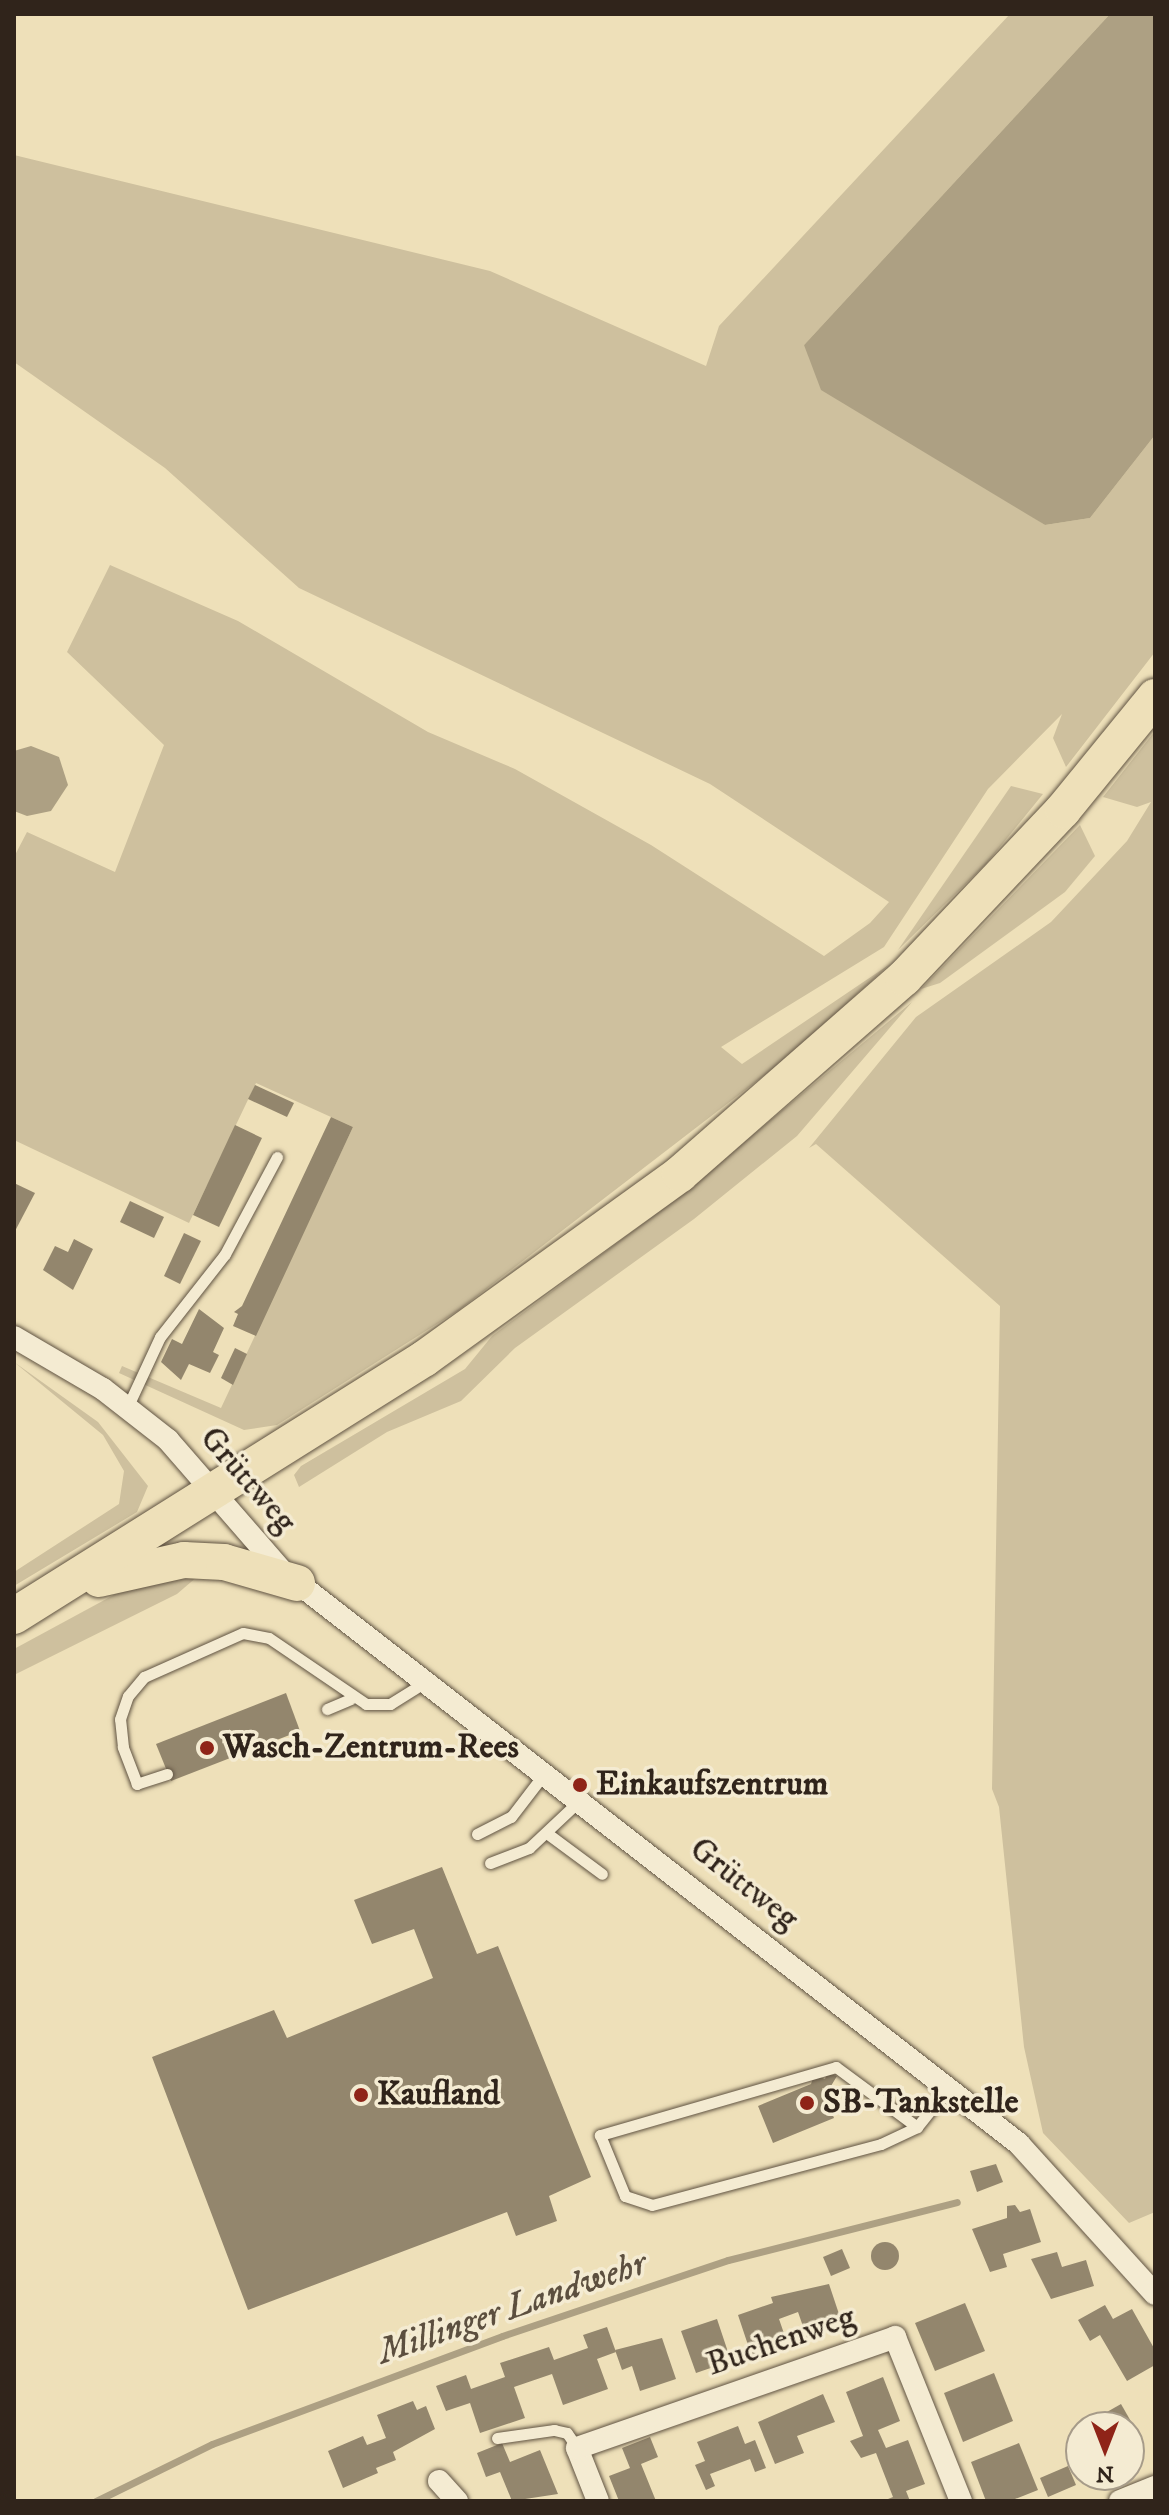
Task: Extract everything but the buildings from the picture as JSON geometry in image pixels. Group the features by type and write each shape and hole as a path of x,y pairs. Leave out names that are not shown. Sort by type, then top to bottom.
{"main road":[{"path":"14,1616 216,1493 529,1287 680,1174 880,1002 1063,810 1155,697"},
{"path":"48,1596 125,1570 184,1560 224,1562 297,1583"}],"street":[{"name":"Grüttweg","path":"14,1337 127,1408 168,1440 297,1583 1019,2144 1155,2294"},
{"name":"Buchenweg","path":"577,2448 895,2337 961,2501"},
{"path":"577,2448 598,2501"},
{"path":"439,2481 457,2501"},
{"path":"1120,2501 1155,2487"}],"lane":[{"path":"127,1408 160,1337 225,1254 277,1157"},
{"path":"167,1774 137,1784 123,1747 120,1719 128,1696 144,1677 243,1633 269,1638 350,1699 390,1704 424,1683"},
{"path":"327,1709 350,1699"},
{"path":"477,1834 511,1817 544,1774"},
{"path":"490,1863 548,1834 579,1801"},
{"path":"548,1834 602,1874"},
{"path":"917,2127 836,2067 600,2135 625,2196 652,2205 881,2144 917,2127 949,2087"},
{"path":"497,2438 554,2430 567,2433 577,2448"}],"shaded area":[{"path":"1010,14 1110,14 804,345 949,462 1045,525 1090,518 1155,435 1155,652 1066,767 1053,738 1062,714 988,789 884,947 721,1047 742,1064 890,964 796,1051 459,1310 277,1425 244,1430 119,1373 122,1366 221,1408 353,1127 256,1083 189,1223 14,1140 14,857 27,832 115,872 164,745 67,652 110,565 238,621 428,732 515,769 651,845 824,956 870,923 889,902 710,784 299,588 165,468 14,362 14,155 490,271 706,366 719,326"},
{"path":"1110,14 1155,14 1155,435 1090,518 1045,525 821,390 804,345"},
{"path":"1155,731 1155,2212 1129,2223 1043,2133 1024,2047 999,1807 992,1789 1000,1306 816,1144 809,1148 916,1017 1051,922 1127,841 1151,802 1137,807 1103,797"},
{"path":"31,746 59,757 68,785 51,811 27,816 14,811 14,751"},
{"path":"1011,786 1043,794 986,864 898,950"},
{"path":"1080,825 1095,856 1065,892 940,983 921,989"},
{"path":"912,1002 797,1136 694,1219 515,1348 461,1401 387,1432 299,1487 294,1475 301,1466 465,1369 492,1336 676,1199"},
{"path":"14,1362 98,1422 148,1486 137,1512 14,1586 14,1572 119,1504 124,1471 103,1435"},
{"path":"205,1570 177,1594 14,1675 14,1649 134,1584"}],"waterway":[{"name":"Millinger Landwehr","path":"96,2501 212,2444 502,2336 728,2260 957,2202"}],"place":[{"name":"Wasch-Zentrum-Rees","path":"207,1748"},
{"name":"Einkaufszentrum","path":"580,1785"},
{"name":"Kaufland","path":"361,2095"},
{"name":"SB-Tankstelle","path":"807,2103"}]}
